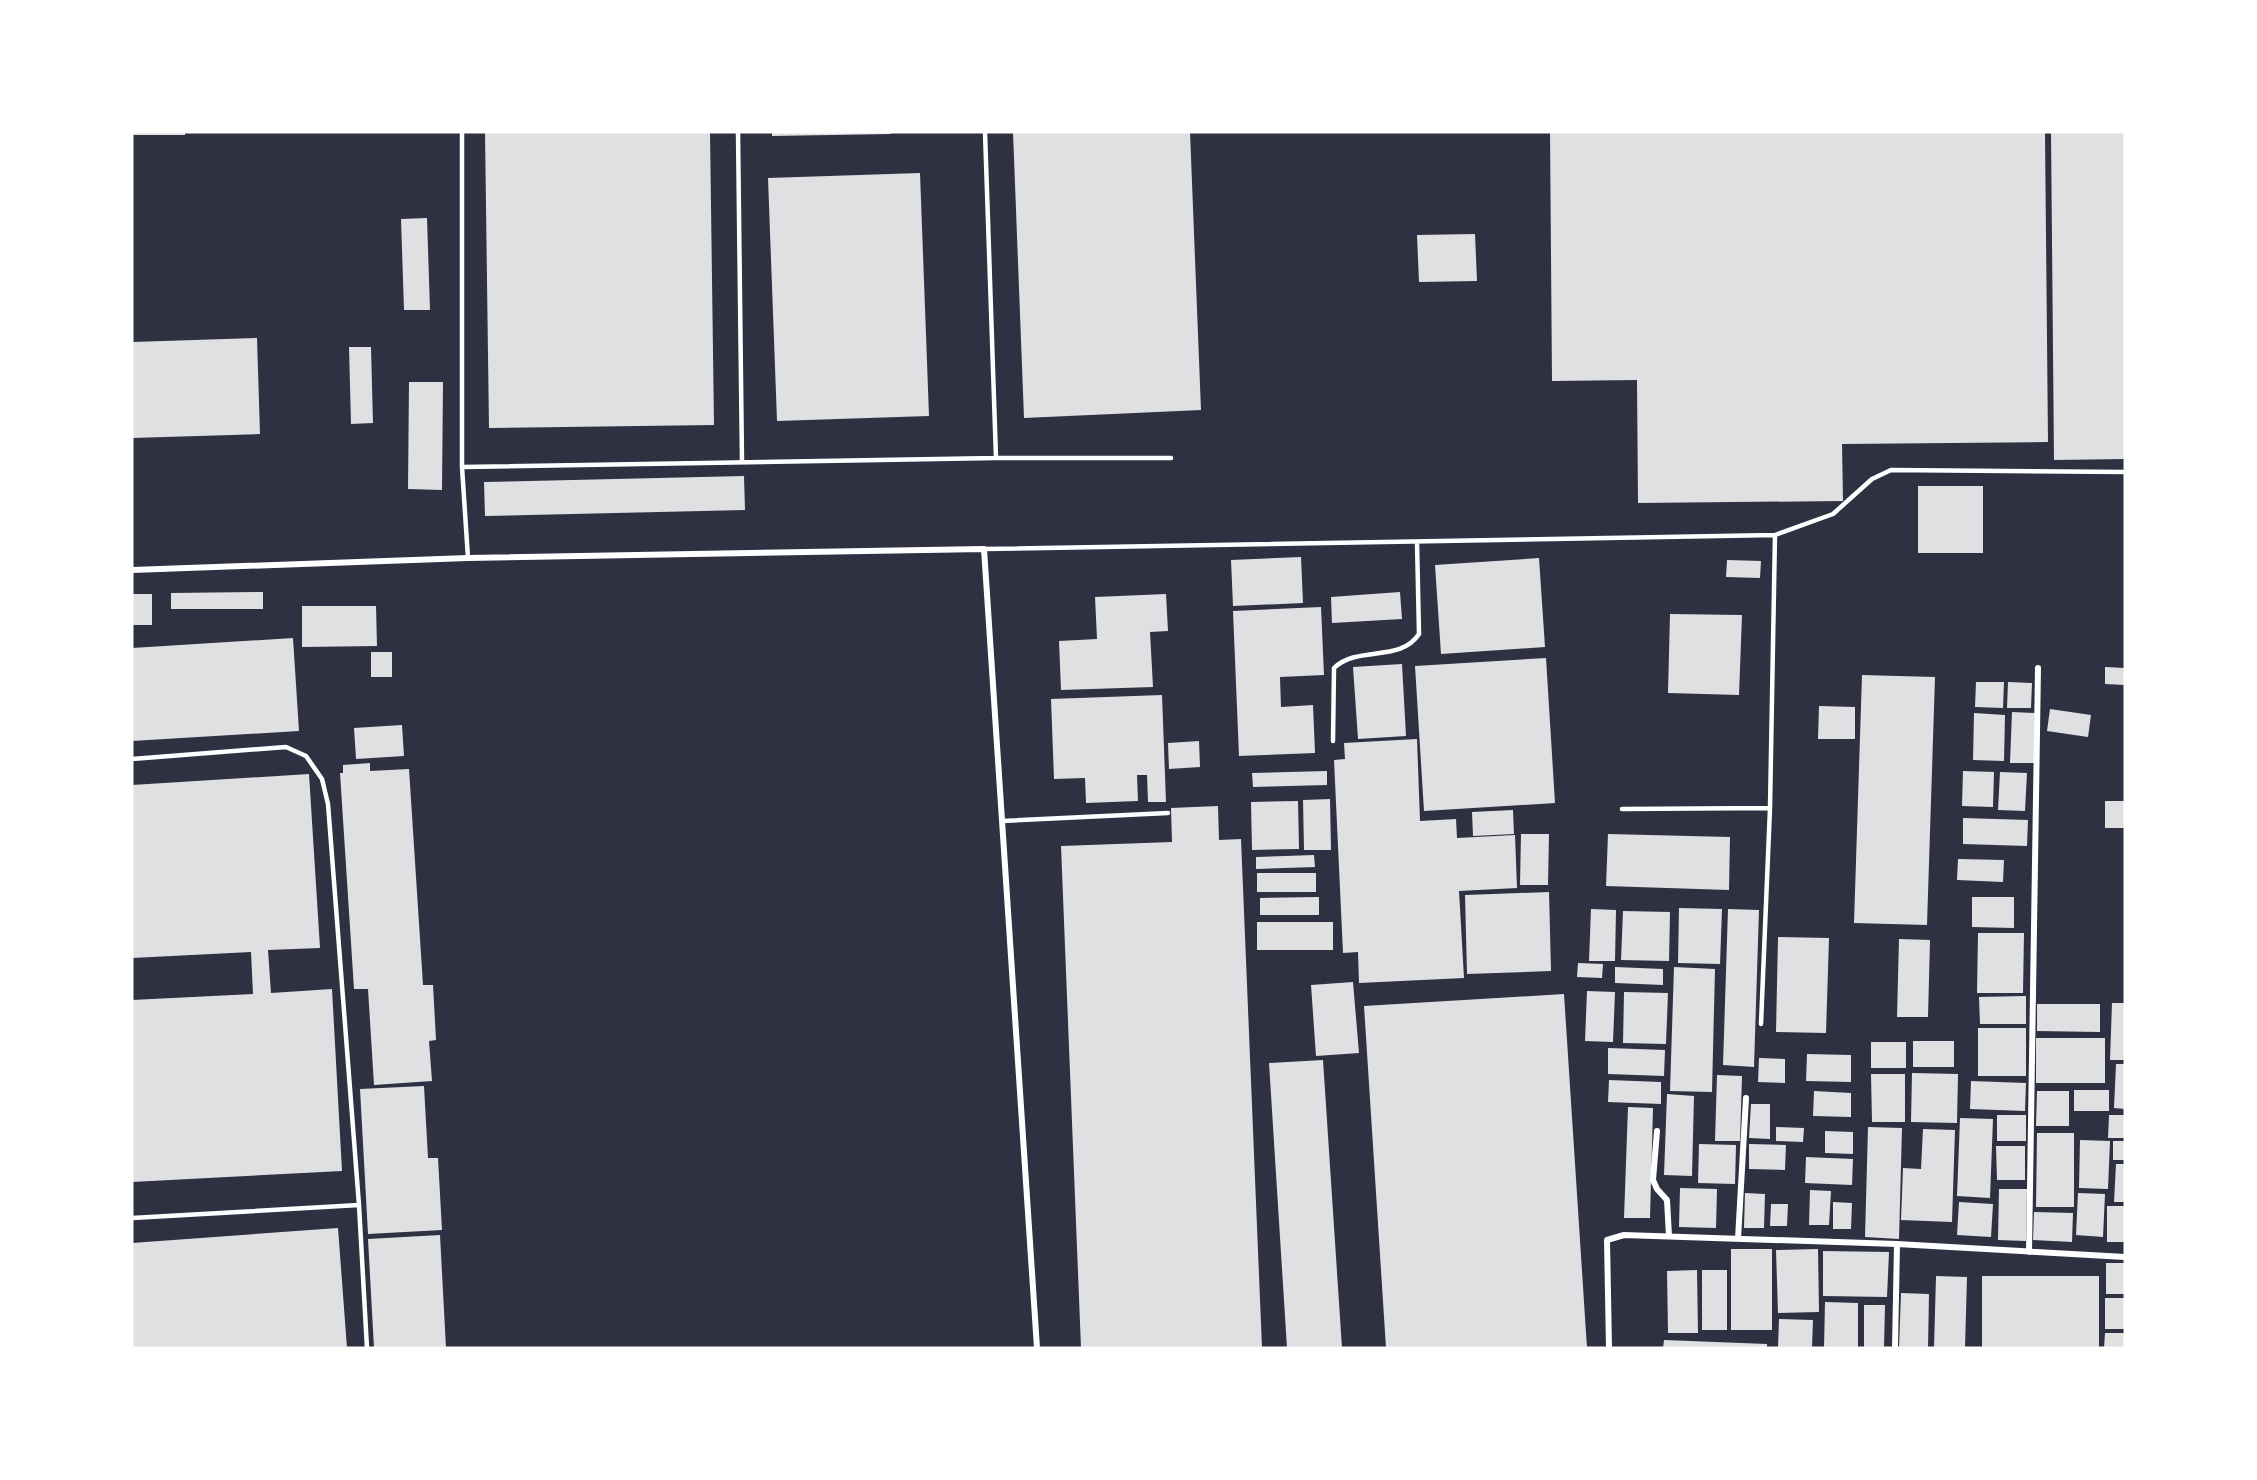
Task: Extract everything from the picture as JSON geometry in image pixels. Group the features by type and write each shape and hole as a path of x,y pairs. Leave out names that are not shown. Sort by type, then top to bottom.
{"street":[{"path":"132,570 468,558 984,549 1037,1348"},
{"path":"2029,1252 2038,668"},
{"path":"1738,1239 1746,1098"},
{"path":"1657,1131 1653,1180 1657,1189 1667,1200 1669,1236"},
{"path":"1609,1348 1607,1240 1624,1235 1897,1244 2125,1257"},
{"path":"1895,1348 1897,1244"}],"lane":[{"path":"462,132 462,467 468,558"},
{"path":"738,132 742,462"},
{"path":"985,132 996,458"},
{"path":"462,467 996,458 1171,458"},
{"path":"984,549 1775,535 1833,514 1872,478 1891,470 2125,472"},
{"path":"1761,1024 1770,808 1775,535"},
{"path":"1333,741 1334,668 1342,660 1352,656 1403,649 1413,644 1419,634 1417,542"},
{"path":"132,759 286,747 306,756 322,779 328,804 359,1205 367,1348"},
{"path":"1622,809 1770,808"},
{"path":"1002,821 1168,813"},
{"path":"132,1218 359,1205"}],"building":[{"path":"132,132 185,132 185,135 132,135"},
{"path":"485,132 710,132 714,425 489,428"},
{"path":"772,132 891,132 891,134 772,136"},
{"path":"1013,132 1190,132 1201,410 1024,418"},
{"path":"1550,132 2045,132 2048,442 1842,444 1843,501 1638,503 1637,380 1552,381"},
{"path":"2051,132 2125,132 2125,459 2054,460"},
{"path":"920,173 929,416 777,421 768,178"},
{"path":"427,218 430,310 404,310 401,219"},
{"path":"1475,234 1477,281 1419,282 1417,235"},
{"path":"257,338 260,434 132,438 132,342"},
{"path":"349,347 371,347 373,423 351,424"},
{"path":"409,382 443,382 442,490 408,489"},
{"path":"744,476 745,510 485,516 484,482"},
{"path":"1918,486 1983,486 1983,553 1918,553"},
{"path":"1301,557 1303,603 1233,606 1231,560"},
{"path":"1539,558 1545,647 1441,654 1435,565"},
{"path":"1727,560 1761,561 1760,578 1726,577"},
{"path":"263,592 263,609 171,609 171,593"},
{"path":"1400,592 1402,619 1332,623 1331,597"},
{"path":"132,594 152,594 152,625 132,625"},
{"path":"1166,594 1168,631 1150,632 1153,687 1061,690 1059,641 1097,639 1095,597"},
{"path":"302,606 376,606 377,646 302,647"},
{"path":"1321,607 1324,675 1280,677 1281,707 1313,705 1315,753 1239,756 1233,611"},
{"path":"1670,614 1742,615 1739,695 1668,693"},
{"path":"293,638 299,731 132,741 132,648"},
{"path":"371,652 392,652 392,677 371,677"},
{"path":"1546,658 1555,803 1424,811 1415,666"},
{"path":"1402,664 1406,736 1358,739 1353,667"},
{"path":"2105,667 2125,668 2125,685 2105,684"},
{"path":"1862,675 1935,677 1927,925 1854,923"},
{"path":"1976,682 2004,682 2003,708 1975,707"},
{"path":"2008,682 2032,683 2031,708 2007,708"},
{"path":"1162,695 1166,802 1148,802 1147,775 1137,775 1138,801 1086,803 1085,778 1054,779 1051,699"},
{"path":"1819,706 1855,707 1855,739 1818,739"},
{"path":"2050,709 2091,715 2088,737 2047,731"},
{"path":"2012,712 2035,713 2034,763 2010,763"},
{"path":"1974,713 2005,715 2004,761 1973,760"},
{"path":"402,725 404,756 356,759 354,728"},
{"path":"1417,739 1420,821 1456,819 1457,838 1515,835 1517,888 1459,891 1464,978 1359,983 1358,952 1343,953 1334,760 1345,759 1344,743"},
{"path":"1199,741 1200,767 1169,769 1168,743"},
{"path":"370,763 370,771 409,769 423,985 433,985 436,1040 429,1041 432,1081 374,1085 368,989 354,989 340,773 343,773 343,765"},
{"path":"1327,771 1327,785 1253,787 1252,773"},
{"path":"1963,771 1994,772 1993,807 1962,806"},
{"path":"2000,772 2027,773 2025,811 1998,810"},
{"path":"309,774 320,948 268,950 271,993 332,989 342,1171 132,1182 132,1000 253,994 251,952 132,958 132,785"},
{"path":"1330,799 1331,850 1304,850 1303,800"},
{"path":"1298,801 1299,849 1252,850 1251,802"},
{"path":"2105,801 2124,801 2124,828 2105,828"},
{"path":"1218,806 1219,840 1241,839 1262,1348 1081,1348 1061,846 1172,842 1171,808"},
{"path":"1513,810 1514,834 1473,836 1472,812"},
{"path":"1963,818 2028,820 2027,846 1963,844"},
{"path":"1521,834 1549,834 1548,885 1520,885"},
{"path":"1608,834 1730,837 1729,890 1606,886"},
{"path":"1314,855 1315,867 1256,869 1256,857"},
{"path":"1958,859 2004,860 2003,882 1957,880"},
{"path":"1257,873 1316,873 1316,892 1257,892"},
{"path":"1549,892 1551,971 1467,974 1465,895"},
{"path":"1319,897 1319,915 1260,915 1260,898"},
{"path":"1972,897 2014,897 2014,928 1972,927"},
{"path":"1679,908 1722,909 1720,964 1678,963"},
{"path":"1591,909 1616,910 1615,961 1589,961"},
{"path":"1728,909 1759,910 1754,1067 1723,1065"},
{"path":"1623,911 1670,912 1669,961 1621,960"},
{"path":"1257,922 1333,922 1333,950 1257,950"},
{"path":"1978,933 2024,933 2023,993 1977,993"},
{"path":"1778,937 1829,938 1826,1033 1776,1032"},
{"path":"1899,939 1930,940 1928,1017 1897,1017"},
{"path":"1578,963 1603,964 1602,978 1577,977"},
{"path":"1615,967 1663,969 1663,985 1615,983"},
{"path":"1674,967 1715,969 1712,1092 1670,1091"},
{"path":"1353,982 1359,1053 1316,1056 1311,985"},
{"path":"1587,991 1615,992 1613,1042 1585,1041"},
{"path":"1624,992 1668,993 1666,1044 1623,1043"},
{"path":"1564,994 1587,1348 1386,1348 1364,1006"},
{"path":"2026,996 2026,1024 1980,1024 1979,997"},
{"path":"2112,1003 2125,1003 2125,1060 2110,1060"},
{"path":"2037,1004 2100,1004 2100,1032 2037,1031"},
{"path":"1978,1028 2026,1028 2026,1076 1978,1076"},
{"path":"2036,1038 2105,1038 2105,1083 2036,1083"},
{"path":"1913,1041 1954,1041 1954,1067 1913,1067"},
{"path":"1871,1042 1906,1042 1906,1068 1871,1068"},
{"path":"1608,1048 1665,1050 1664,1076 1608,1074"},
{"path":"1807,1054 1851,1055 1851,1082 1806,1081"},
{"path":"1759,1058 1785,1059 1785,1083 1758,1082"},
{"path":"1323,1060 1342,1348 1287,1348 1269,1063"},
{"path":"2116,1064 2125,1064 2125,1109 2114,1108"},
{"path":"1912,1073 1958,1074 1957,1123 1911,1122"},
{"path":"1871,1074 1905,1074 1905,1122 1872,1122"},
{"path":"1717,1075 1742,1076 1740,1141 1715,1141"},
{"path":"1609,1080 1661,1082 1661,1104 1608,1102"},
{"path":"1971,1081 2026,1083 2025,1111 1970,1109"},
{"path":"424,1086 428,1158 438,1158 442,1230 368,1234 360,1089"},
{"path":"2074,1090 2109,1090 2109,1111 2074,1111"},
{"path":"1814,1091 1851,1093 1851,1117 1813,1116"},
{"path":"2037,1091 2069,1091 2069,1126 2036,1126"},
{"path":"1667,1094 1694,1096 1692,1176 1664,1175"},
{"path":"1751,1104 1770,1104 1770,1139 1749,1138"},
{"path":"1628,1107 1653,1108 1650,1218 1624,1218"},
{"path":"1997,1115 2026,1115 2026,1141 1997,1141"},
{"path":"2109,1115 2125,1115 2125,1138 2108,1138"},
{"path":"1960,1118 1993,1119 1990,1198 1957,1196"},
{"path":"1776,1127 1804,1128 1803,1142 1776,1141"},
{"path":"1868,1127 1902,1128 1899,1239 1865,1237"},
{"path":"1923,1129 1955,1130 1952,1222 1901,1220 1903,1168 1921,1169"},
{"path":"1825,1131 1853,1132 1853,1154 1825,1153"},
{"path":"2037,1133 2074,1133 2074,1207 2036,1207"},
{"path":"2080,1140 2110,1141 2108,1189 2079,1188"},
{"path":"2113,1141 2125,1141 2125,1160 2113,1160"},
{"path":"1699,1144 1736,1145 1735,1184 1698,1183"},
{"path":"1749,1144 1786,1145 1785,1170 1749,1169"},
{"path":"1996,1146 2025,1146 2025,1180 1997,1180"},
{"path":"1806,1157 1853,1159 1852,1185 1805,1183"},
{"path":"2116,1164 2125,1164 2125,1202 2114,1202"},
{"path":"1680,1188 1717,1189 1716,1228 1679,1227"},
{"path":"1999,1189 2027,1189 2026,1241 1998,1240"},
{"path":"1810,1190 1831,1191 1829,1225 1809,1225"},
{"path":"1745,1193 1765,1194 1764,1228 1744,1228"},
{"path":"2078,1193 2105,1194 2103,1237 2076,1235"},
{"path":"1833,1202 1852,1203 1851,1229 1833,1229"},
{"path":"1959,1202 1993,1204 1991,1237 1957,1235"},
{"path":"1771,1204 1788,1204 1787,1226 1770,1226"},
{"path":"2107,1206 2125,1206 2125,1242 2107,1242"},
{"path":"2034,1212 2073,1213 2072,1242 2033,1240"},
{"path":"338,1228 347,1348 132,1348 132,1243"},
{"path":"440,1235 446,1348 374,1348 368,1239"},
{"path":"1731,1249 1772,1249 1772,1330 1731,1330"},
{"path":"1818,1249 1819,1312 1778,1313 1776,1250"},
{"path":"1823,1251 1889,1252 1887,1297 1823,1296"},
{"path":"2106,1263 2125,1263 2125,1294 2106,1294"},
{"path":"1697,1270 1698,1333 1668,1333 1667,1271"},
{"path":"1702,1270 1727,1270 1727,1330 1702,1330"},
{"path":"1936,1276 1967,1277 1965,1348 1934,1348"},
{"path":"1982,1276 2099,1276 2099,1348 1982,1348"},
{"path":"1901,1293 1929,1294 1928,1348 1899,1348"},
{"path":"2105,1298 2125,1298 2125,1329 2105,1329"},
{"path":"1825,1302 1858,1303 1858,1348 1824,1348"},
{"path":"1864,1305 1885,1305 1884,1348 1864,1348"},
{"path":"1779,1319 1813,1320 1812,1348 1778,1348"},
{"path":"2105,1333 2125,1333 2125,1348 2104,1348"},
{"path":"1664,1340 1767,1344 1767,1348 1663,1348"}]}
